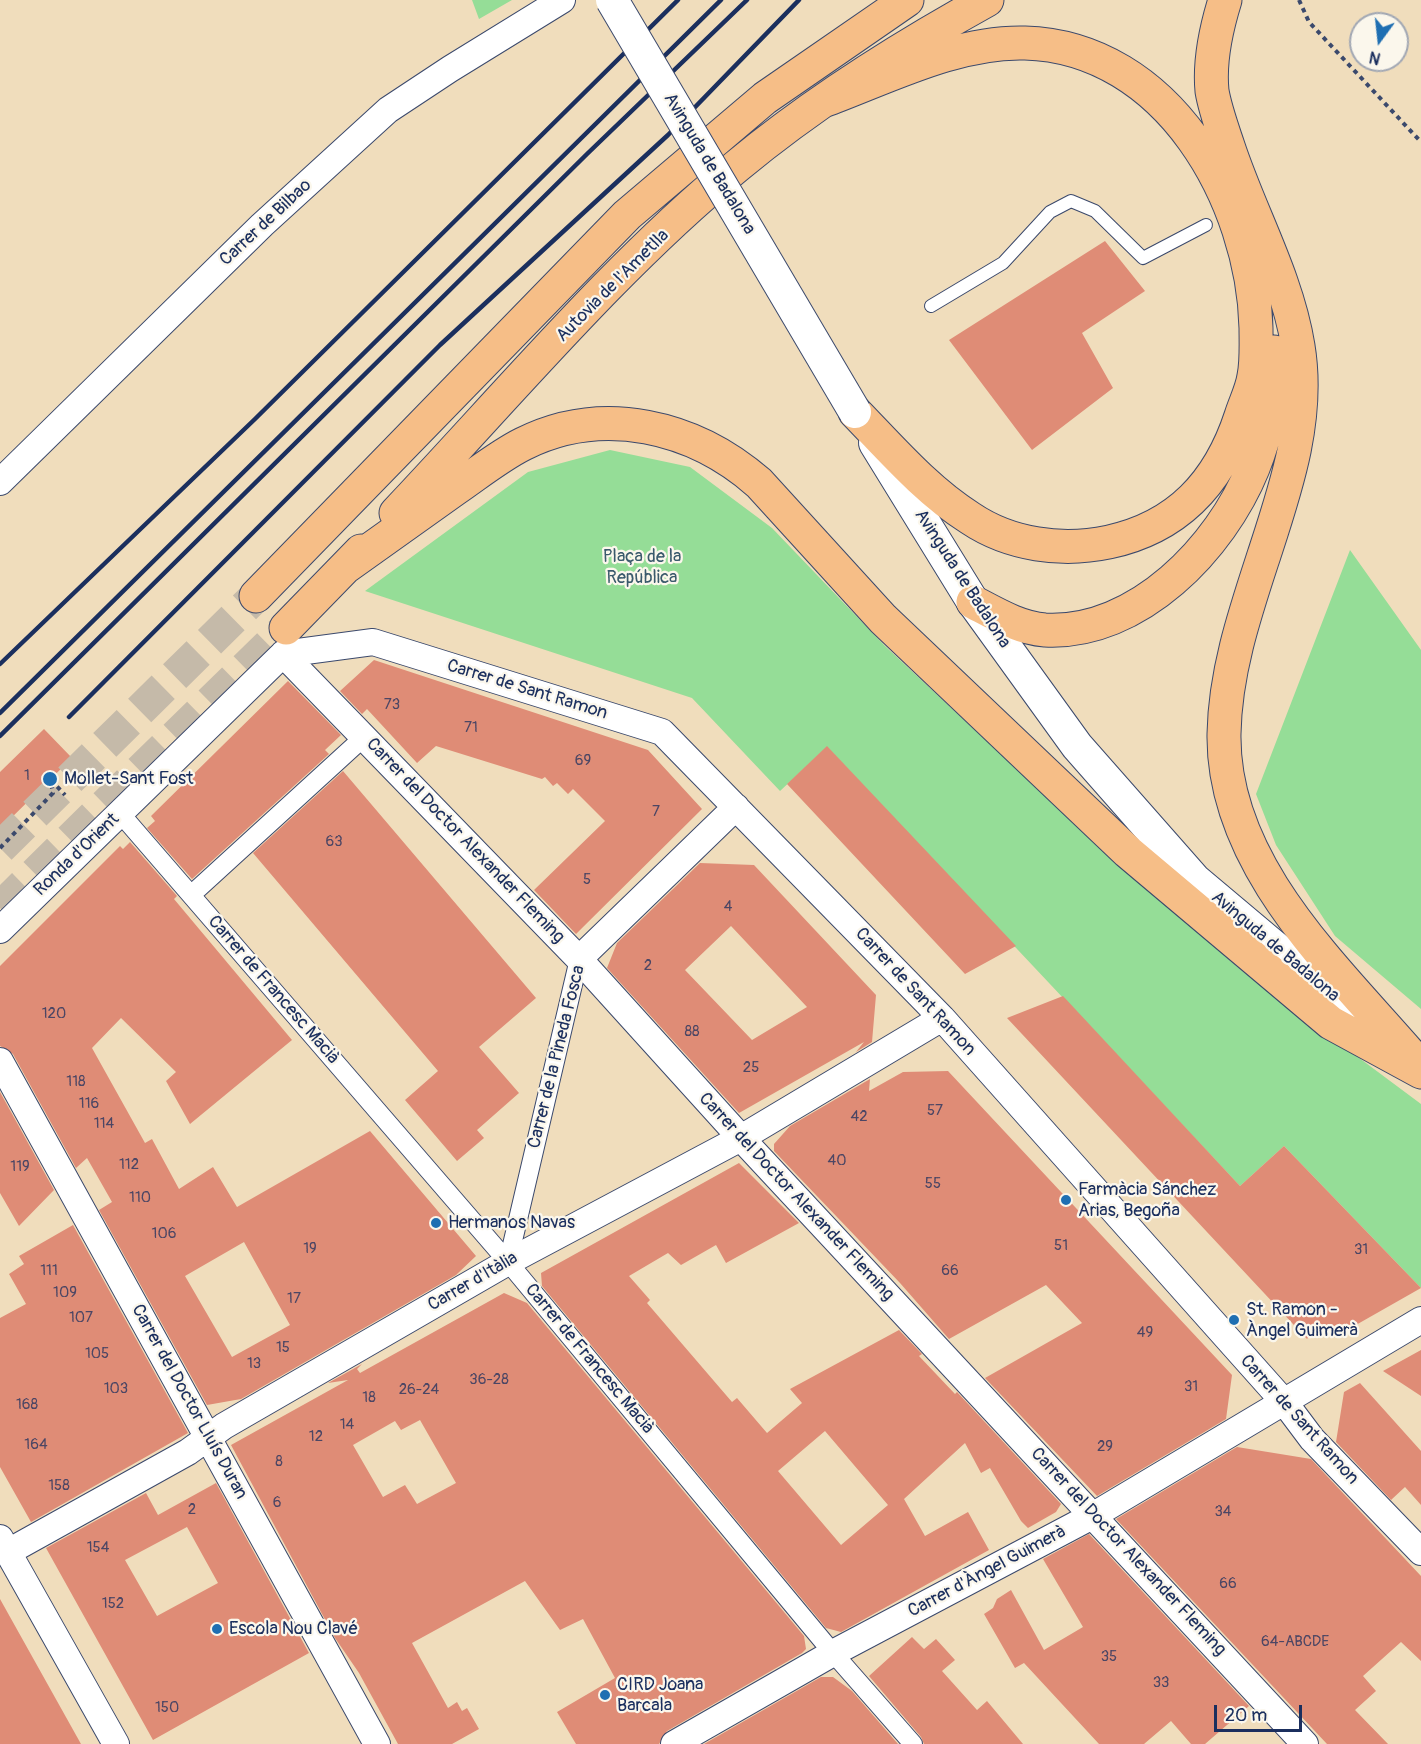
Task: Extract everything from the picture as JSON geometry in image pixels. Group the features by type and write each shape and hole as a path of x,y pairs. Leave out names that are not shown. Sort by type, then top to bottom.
{"highway":[{"path":"256,596 627,215 765,98 907,0"},
{"name":"Autovia de l'Ametlla","path":"284,641 347,566 606,289 737,166 823,101 934,30 987,0"},
{"path":"1225,0 1212,56 1212,91 1240,185 1288,298 1299,358 1300,419 1292,462 1234,654 1227,692 1224,735 1227,776 1239,819 1254,857 1288,909 1421,1070"},
{"path":"823,101 921,64 988,46 1024,43 1060,47 1096,58 1126,74 1156,98 1187,131 1209,161 1239,229 1253,277 1256,336 1254,377 1220,466 1201,491 1180,510 1160,524 1129,537 1090,546 1061,546 1005,536 972,520 941,496 855,412"},
{"path":"973,602 1017,624 1044,630 1069,629 1096,623 1151,596 1179,574 1203,549 1238,498 1253,468 1271,404 1275,379 1273,319 1262,237"},
{"path":"347,566 502,456 545,435 580,426 614,423 641,425 693,440 740,466 759,483 883,619 1128,852 1331,1023 1421,1070"}],"street":[{"name":"Carrer de Bilbao","path":"0,482 262,225 388,110 562,0"},
{"name":"Avinguda de Badalona","path":"612,0 855,412 973,602 1077,746 1195,880 1421,1070"},
{"name":"Carrer del Doctor Alexander Fleming","path":"284,641 364,737 579,959 741,1138 1305,1744"},
{"name":"Ronda d'Orient","path":"0,930 146,788 284,641"},
{"name":"Carrer de Sant Ramon","path":"284,641 373,642 662,732 942,1018 1285,1403 1312,1438 1421,1552"},
{"path":"191,895 364,737"},
{"name":"Carrer de la Pineda Fosca","path":"508,1262 579,959 736,807"},
{"name":"Carrer de Francesc Macià","path":"120,813 508,1262 833,1653 913,1744"},
{"name":"Carrer d'Itàlia","path":"3,1549 188,1452 208,1437 508,1262 741,1138 942,1018"},
{"name":"Carrer del Doctor Lluís Duran","path":"0,1060 377,1744"},
{"name":"Carrer d'Àngel Guimerà","path":"674,1744 833,1653 1094,1515 1421,1320"},
{"path":"3,1549 116,1744"}],"lane":[{"path":"931,306 1003,263 1050,212 1071,201 1095,211 1143,258 1206,225"}],"path":[{"path":"1299,0 1309,22 1421,142"},
{"path":"0,848 53,793 50,779 65,795"}],"green space":[{"path":"472,0 512,0 479,19"},
{"name":"Plaça de la República","path":"610,450 690,467 772,528 885,646 1103,850 1241,970 1421,1104 1421,1288 1284,1146 1240,1186 827,747 780,791 692,698 365,591 528,472"},
{"path":"1350,550 1421,650 1421,1009 1335,936 1276,845 1256,794"}],"building":[{"path":"1105,241 1145,291 1082,333 1113,388 1032,450 949,340"},
{"path":"374,660 648,750 702,809 576,934 534,890 605,821 573,789 568,794 557,783 553,786 545,777 542,779 436,746 417,763 367,709 362,714 340,691"},
{"path":"288,681 341,735 325,750 329,754 192,879 147,828 155,821 151,816"},
{"name":"Mollet-Sant Fost","path":"44,729 72,758 0,829 0,772"},
{"path":"827,746 1016,946 965,974 787,784"},
{"path":"343,771 536,998 479,1047 519,1093 477,1130 484,1138 457,1161 405,1100 438,1071 253,853"},
{"path":"130,842 177,896 174,899 292,1040 190,1124 166,1081 176,1072 121,1018 92,1048 145,1143 152,1139 179,1189 213,1167 237,1207 370,1131 476,1256 456,1275 241,1399 207,1405 99,1210 112,1202 87,1158 76,1168 13,1054 0,1046 0,966 120,846 123,849","holes":["244,1242 290,1325 232,1357 185,1276"]},
{"path":"700,863 754,865 876,995 872,1042 856,1052 864,1042 739,1113 607,968 617,943","holes":["731,926 807,1007 752,1040 685,970"]},
{"path":"1063,996 1240,1186 1284,1146 1421,1288 1333,1338 1317,1327 1307,1339 1007,1018"},
{"path":"948,1071 1232,1375 1226,1419 1097,1496 985,1378 1082,1323 1046,1285 949,1339 900,1283 774,1151 774,1144 790,1126 870,1079 869,1091 903,1072"},
{"path":"0,1092 54,1190 19,1226 0,1193"},
{"path":"739,1163 799,1223 726,1263 716,1245 681,1265 668,1253 629,1276 650,1300 647,1303 732,1402 737,1398 767,1433 802,1403 790,1389 899,1330 922,1354 919,1356 955,1394 957,1392 1061,1504 1056,1512 1028,1528 1021,1521 990,1468 981,1473 965,1443 904,1499 925,1536 968,1512 989,1550 841,1632 826,1628 542,1286 541,1273","holes":["825,1431 888,1505 841,1545 778,1471"]},
{"path":"73,1225 188,1433 31,1522 0,1467 0,1318 26,1304 9,1274 24,1264 19,1256"},
{"path":"504,1293 527,1303 804,1636 806,1649 667,1731 659,1744 576,1744 557,1712 615,1678 583,1619 560,1630 525,1581 412,1643 448,1708 457,1702 462,1711 467,1708 479,1729 452,1744 398,1744 359,1673 335,1638 231,1445 348,1380 328,1383 362,1364 357,1369 360,1373","holes":["420,1420 456,1483 417,1504 405,1485 383,1497 353,1445 395,1421 401,1430"]},
{"path":"1421,1350 1421,1396 1383,1371"},
{"path":"1360,1383 1421,1451 1421,1505 1405,1487 1391,1500 1336,1442 1344,1392"},
{"path":"1237,1447 1311,1459 1421,1576 1421,1661 1401,1642 1363,1676 1376,1691 1355,1710 1388,1744 1327,1744 1116,1519"},
{"path":"216,1483 309,1653 153,1740 46,1548 146,1493 158,1515","holes":["187,1527 218,1583 157,1616 125,1560"]},
{"path":"1089,1534 1249,1706 1205,1744 1191,1744 1171,1721 1144,1744 1099,1744 1024,1663 1015,1668 984,1614 993,1608 997,1599 1011,1590 1044,1650 1083,1627 1043,1559"},
{"path":"0,1599 81,1744 0,1744"},
{"path":"912,1637 924,1649 936,1639 955,1660 942,1671 977,1710 987,1701 1023,1744 924,1744 921,1737 869,1676"},
{"path":"821,1677 833,1677 852,1691 898,1744 704,1744"}],"tunnel":[{"path":"0,848 256,596"},
{"path":"0,908 286,628"}],"railway":[{"path":"0,664 255,419 678,0"},
{"path":"0,713 721,0"},
{"path":"0,736 587,154 747,0"},
{"path":"69,717 440,345 668,135 799,0"}],"place":[{"name":"Mollet-Sant Fost","path":"50,779"},
{"name":"Farmàcia Sánchez Arias, Begoña","path":"1066,1200"},
{"name":"Hermanos Navas","path":"436,1223"},
{"name":"St. Ramon - Àngel Guimerà","path":"1234,1320"},
{"name":"Escola Nou Clavé","path":"217,1629"},
{"name":"CIRD Joana Barcala","path":"605,1695"}]}
